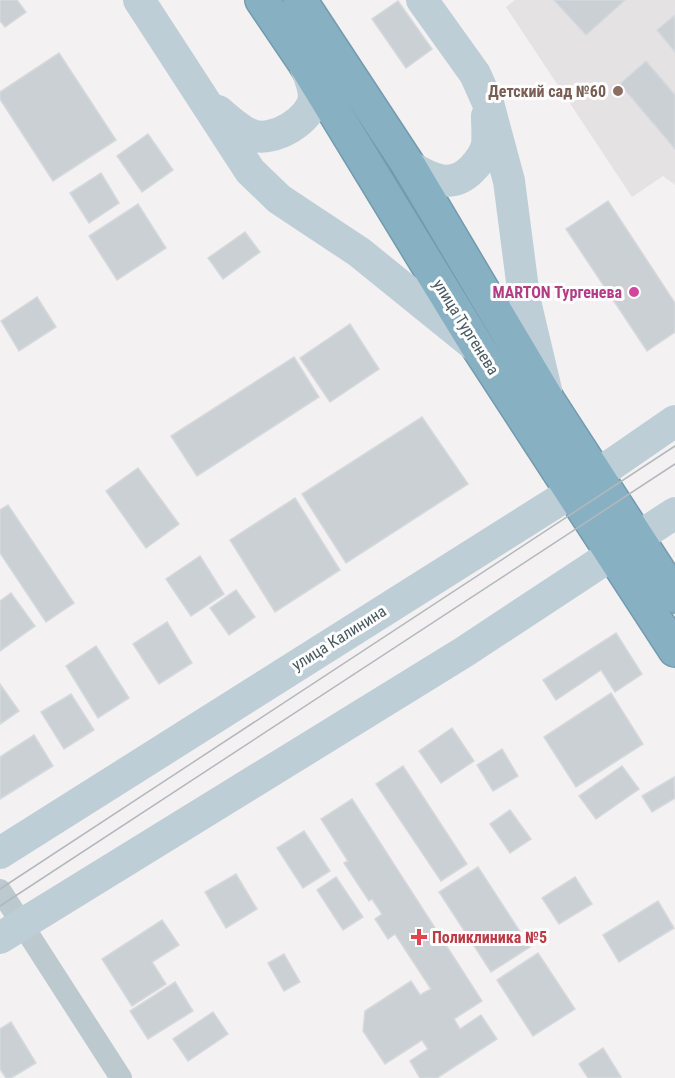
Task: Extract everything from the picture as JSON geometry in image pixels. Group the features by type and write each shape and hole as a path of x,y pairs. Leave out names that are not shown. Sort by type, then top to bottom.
{"highway":[{"name":"улица Тургенева","path":"262,0 304,62 479,349 584,484 625,547 675,650"},
{"name":"улица Тургенева","path":"300,0 409,166 549,402 584,484"},
{"name":"улица Тургенева","path":"625,547 675,596"}],"main road":[{"path":"139,0 250,171 279,199 359,252 479,349"},
{"path":"422,0 475,74 488,104 509,181 524,297 549,402"},
{"path":"204,100 253,136 277,134 293,124 311,106 314,97 312,84 304,62"},
{"path":"409,166 430,178 450,182 465,176 477,164 486,146 488,104"},
{"name":"улица Калинина","path":"0,853 584,484 675,421"},
{"path":"11,931 454,658 675,513"}],"street":[{"path":"0,890 11,931 121,1078"}],"shaded area":[{"name":"Детский сад №60","path":"515,0 675,0 675,185 663,176 632,197 506,7"}],"building":[{"path":"0,0 17,0 26,12 5,27 0,21"},
{"path":"554,0 625,0 586,35"},
{"path":"398,1 432,49 406,68 372,19"},
{"path":"675,15 675,52 657,30"},
{"path":"59,53 116,140 53,181 0,99 0,92"},
{"path":"646,61 675,95 675,149 620,84"},
{"path":"148,134 173,170 142,192 117,156"},
{"path":"101,173 119,203 89,223 70,193"},
{"path":"608,201 675,303 675,332 647,351 566,229"},
{"path":"138,204 166,248 117,280 89,236"},
{"path":"245,232 260,252 223,279 208,258"},
{"path":"37,297 56,327 19,351 1,321"},
{"path":"350,324 379,369 330,402 300,358"},
{"path":"294,357 319,397 197,476 171,436"},
{"path":"422,417 468,484 346,563 302,494"},
{"path":"138,468 179,524 146,548 106,491"},
{"path":"295,498 340,570 275,612 230,540"},
{"path":"8,505 74,603 46,622 0,553 0,510"},
{"path":"200,556 224,594 191,616 166,579"},
{"path":"236,590 255,617 229,635 210,608"},
{"path":"11,593 35,626 0,651 0,601"},
{"path":"167,622 192,663 159,684 133,644"},
{"path":"616,633 642,674 615,692 601,670 556,700 543,680"},
{"path":"96,646 129,698 98,718 66,666"},
{"path":"0,684 19,711 0,724"},
{"path":"611,693 643,744 576,787 544,737"},
{"path":"71,694 94,730 64,749 41,712"},
{"path":"452,728 474,761 441,783 419,751"},
{"path":"34,735 53,766 0,799 0,757"},
{"path":"502,749 518,776 493,791 477,765"},
{"path":"403,766 467,864 441,881 376,784"},
{"path":"622,766 639,789 596,819 579,796"},
{"path":"674,777 675,798 652,812 642,796"},
{"name":"Поликлиника №5","path":"352,799 482,1001 454,1019 460,1029 481,1015 497,1039 437,1078 420,1078 410,1061 428,1049 422,1040 385,1064 363,1031 365,1011 411,981 420,995 431,989 395,934 388,939 375,919 382,914 372,899 369,901 344,863 348,861 321,819"},
{"path":"510,810 531,839 510,853 490,824"},
{"path":"304,831 330,871 303,888 277,848"},
{"path":"478,867 530,947 491,972 439,892"},
{"path":"236,874 257,909 226,928 205,892"},
{"path":"336,877 363,917 343,930 317,890"},
{"path":"575,877 592,904 559,924 542,898"},
{"path":"658,901 674,928 619,962 603,935"},
{"path":"162,920 179,945 152,962 166,984 132,1006 102,959"},
{"path":"538,953 575,1009 533,1036 497,980"},
{"path":"284,954 300,982 284,991 268,963"},
{"path":"175,982 193,1011 148,1039 130,1011"},
{"path":"213,1012 228,1034 188,1061 173,1039"},
{"path":"11,1022 36,1063 11,1078 6,1078 0,1069 0,1029"},
{"path":"603,1048 620,1078 588,1078 579,1064"}],"tram line":[{"path":"0,889 675,446"},
{"path":"0,906 675,464"}],"place":[{"name":"Детский сад №60","path":"618,91"},
{"name":"MARTON Тургенева","path":"634,292"},
{"name":"Поликлиника №5","path":"419,937"}]}
